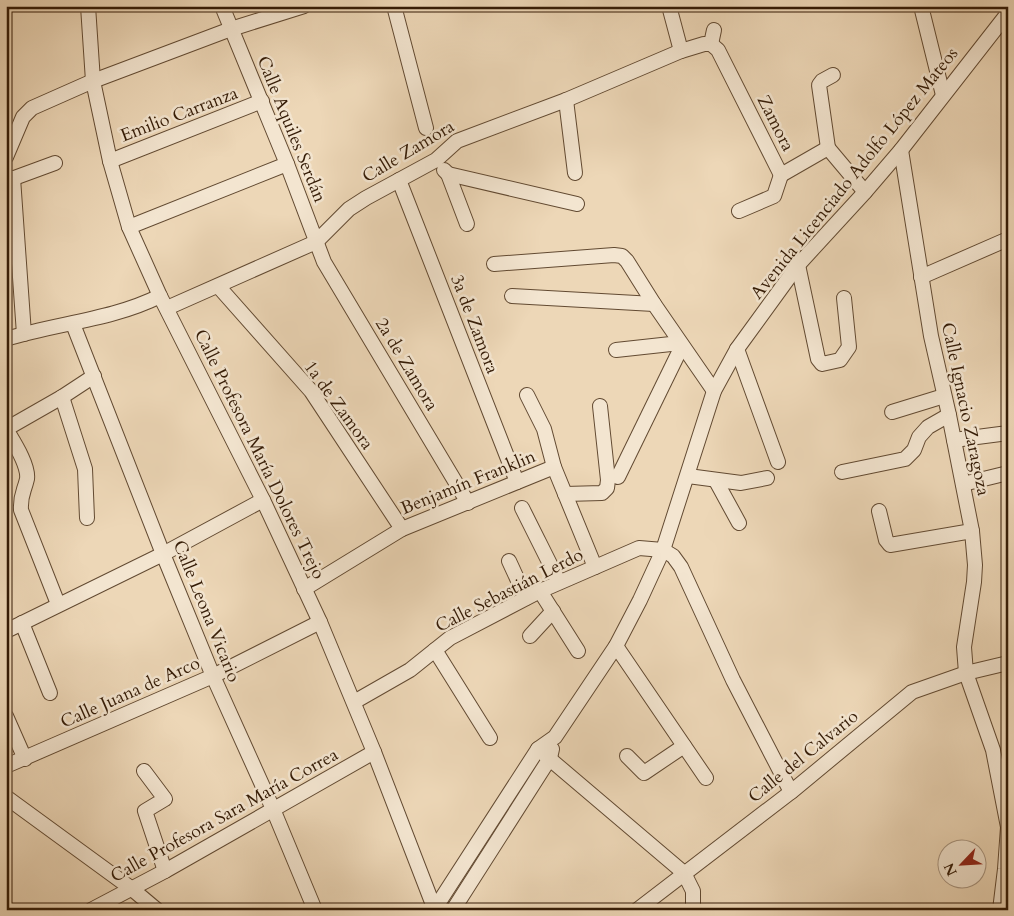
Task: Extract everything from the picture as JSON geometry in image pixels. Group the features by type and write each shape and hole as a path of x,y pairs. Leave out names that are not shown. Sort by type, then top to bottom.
{"street":[{"name":"Calle Profesora María Dolores Trejo","path":"88,6 93,81 110,161 129,227 164,302 263,500 320,622 374,752 434,910"},
{"name":"Calle Aquiles Serdán","path":"222,6 287,164 316,242"},
{"path":"6,157 23,117 32,108 93,81 231,29 304,6"},
{"path":"394,6 426,128"},
{"path":"669,6 681,51"},
{"path":"921,6 943,95"},
{"name":"Avenida Licenciado Adolfo López Mateos","path":"454,909 550,758 555,737 616,646 663,550 714,392 737,350 798,265 901,150 1008,13"},
{"path":"711,44 714,30"},
{"name":"Calle Zamora","path":"6,339 73,324 147,302 164,302 218,286 316,242 349,209 436,160 457,141 566,100 681,51 704,44 711,44"},
{"name":"Zamora","path":"711,44 718,50 781,175 828,148"},
{"path":"833,75 822,81 819,85 828,148 865,192"},
{"path":"566,100 575,173"},
{"name":"Emilio Carranza","path":"110,161 262,102"},
{"name":"Calle Ignacio Zaragoza","path":"901,150 921,277 972,531 975,565 964,647 966,673 993,750 1008,827 1000,910"},
{"path":"436,160 448,174 466,224"},
{"path":"24,334 10,179 55,163"},
{"path":"129,227 287,164"},
{"path":"448,174 577,204"},
{"path":"739,211 774,196 781,175"},
{"name":"3a de Zamora","path":"399,180 517,482"},
{"path":"921,277 1008,239"},
{"name":"2a de Zamora","path":"316,242 324,262 468,503"},
{"path":"494,264 622,256 714,392"},
{"path":"798,265 818,359 822,364 840,360 849,348 844,298"},
{"name":"1a de Zamora","path":"218,286 311,392 402,529"},
{"path":"512,296 654,304"},
{"name":"Calle Leona Vicario","path":"73,324 213,676 273,809 315,910"},
{"path":"616,350 681,345"},
{"path":"618,477 681,345"},
{"path":"737,350 778,462"},
{"path":"58,604 21,510 21,498 27,478 26,468 6,429 94,376"},
{"path":"527,395 544,429 554,467"},
{"path":"892,412 944,396"},
{"path":"62,397 85,469 87,518"},
{"path":"565,494 602,493 607,488 608,480 600,406"},
{"path":"842,472 905,459 914,450 919,437 928,427 949,415"},
{"path":"954,440 1008,433"},
{"name":"Benjamín Franklin","path":"304,589 402,529 554,467 595,567"},
{"path":"963,484 1008,473"},
{"path":"688,476 741,483 767,478"},
{"path":"716,481 740,523"},
{"path":"6,631 163,554 263,500"},
{"path":"522,508 559,582"},
{"path":"879,512 886,540 890,545 972,531"},
{"name":"Calle Sebastián Lerdo","path":"354,702 410,670 450,638 540,591 638,548 663,550"},
{"path":"663,550 673,556 681,567 733,680 791,792"},
{"path":"509,561 526,598"},
{"path":"540,591 578,651"},
{"path":"530,636 553,611"},
{"name":"Calle Juana de Arco","path":"6,766 213,676 320,622"},
{"path":"22,623 50,693"},
{"path":"616,646 706,778"},
{"path":"435,650 490,738"},
{"name":"Calle del Calvario","path":"637,910 791,792 912,692 966,673 1008,663"},
{"path":"6,716 24,759"},
{"name":"Avenida Licenciado Adolfo López Mateos","path":"434,910 538,749 555,737"},
{"path":"626,756 644,773 684,746"},
{"path":"538,749 684,873 693,891 693,910"},
{"name":"Calle Profesora Sara María Correa","path":"91,910 165,871 374,752"},
{"path":"144,771 165,799 145,811 165,871"},
{"path":"6,798 132,889 157,910"}]}
